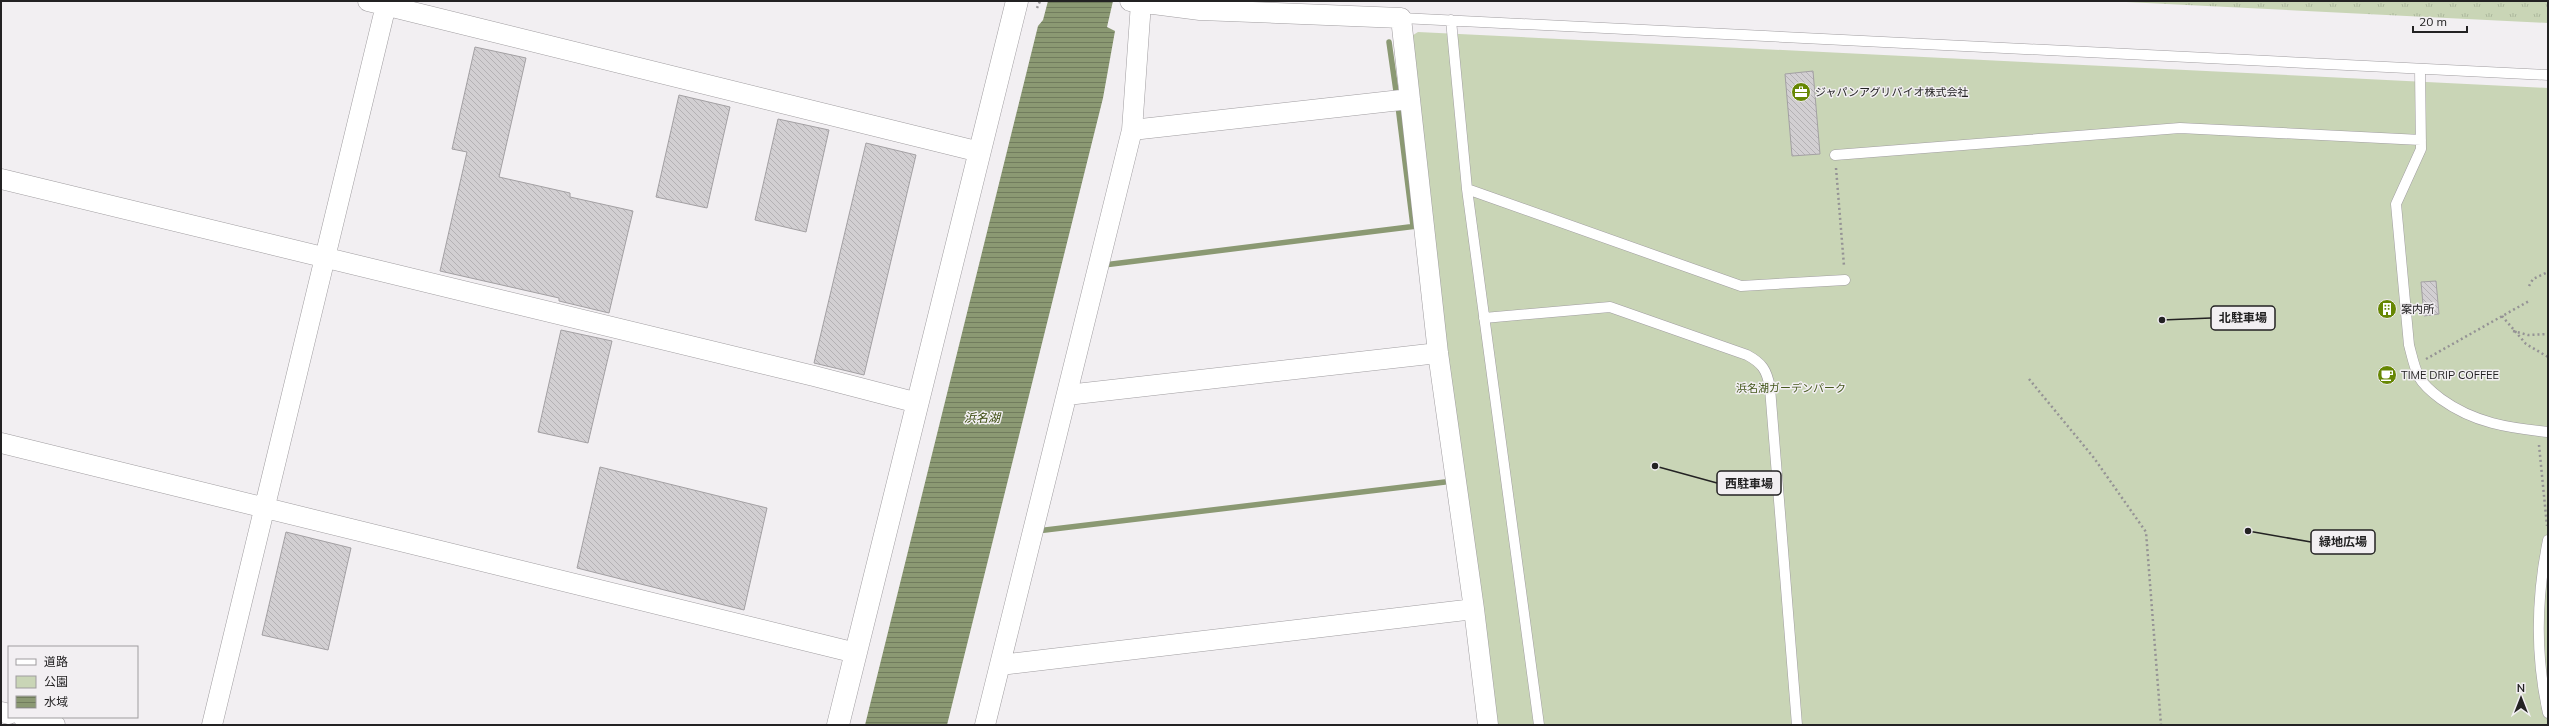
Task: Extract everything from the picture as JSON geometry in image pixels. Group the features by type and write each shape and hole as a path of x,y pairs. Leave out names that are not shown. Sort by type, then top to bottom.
{"street":[{"path":"838,725 1017,1"},
{"path":"212,725 265,509 324,257 381,2 980,152"},
{"path":"985,725 1132,130 1135,2 1200,10 1401,18 1438,353 1474,609 1488,725"},
{"path":"1132,130 1410,99"},
{"path":"1,179 918,403"},
{"path":"1067,395 1438,353"},
{"path":"1,443 856,653"},
{"path":"1000,665 1474,609"},
{"path":"27,718 55,725"}],"lane":[{"path":"1401,18 2548,75"},
{"path":"1451,20 1467,189 1539,725"},
{"path":"2420,69 2421,149 2396,204 2409,345 2414,366 2420,378 2432,392 2463,413 2500,426 2548,432"},
{"path":"1835,155 2180,128 2421,140"},
{"path":"1467,189 1741,286 1845,280"},
{"path":"1484,318 1610,307 1746,355 1760,362 1768,374 1770,388 1796,725"},
{"path":"2548,535 2542,570 2537,630 2539,661 2548,713"}],"path":[{"path":"1835,155 1845,280"},
{"path":"2529,286 2533,279 2548,272"},
{"path":"2414,366 2529,301"},
{"path":"2502,316 2512,330 2526,344 2548,357"},
{"path":"2512,330 2528,335 2548,334"},
{"path":"2029,379 2094,458 2146,532 2161,725"},
{"path":"2537,431 2548,535"}],"green space":[{"path":"2106,1 2548,1 2548,23"},
{"name":"浜名湖ガーデンパーク","path":"1418,32 2548,88 2548,725 1491,725 1410,37"}],"water":[{"name":"浜名湖","path":"1048,1 1113,1 1107,27 1115,31 1103,98 947,725 865,725 1038,26 1043,20"}],"building":[{"path":"475,47 526,58 499,177 570,193 570,197 633,211 609,313 559,301 559,298 440,271 467,152 452,149"},
{"path":"1813,71 1820,154 1792,156 1785,74"},
{"path":"679,95 730,107 707,208 656,197"},
{"path":"778,119 829,130 806,232 755,220"},
{"path":"866,143 916,155 864,375 814,363"},
{"path":"2436,281 2439,314 2424,316 2421,282"},
{"path":"561,330 612,341 588,443 538,432"},
{"path":"600,467 767,508 744,610 577,568"},
{"path":"286,532 351,548 328,650 262,635"}],"waterway":[{"path":"1389,42 1396,91"},
{"path":"1398,106 1413,226"},
{"path":"1104,265 1417,226"},
{"path":"1037,531 1445,482"}],"place":[{"name":"ジャパンアグリバイオ株式会社","path":"1801,92"},
{"name":"案内所","path":"2387,309"},
{"name":"北駐車場","path":"2162,320"},
{"name":"TIME DRIP COFFEE","path":"2387,375"},
{"name":"西駐車場","path":"1655,466"},
{"name":"緑地広場","path":"2248,531"}]}
